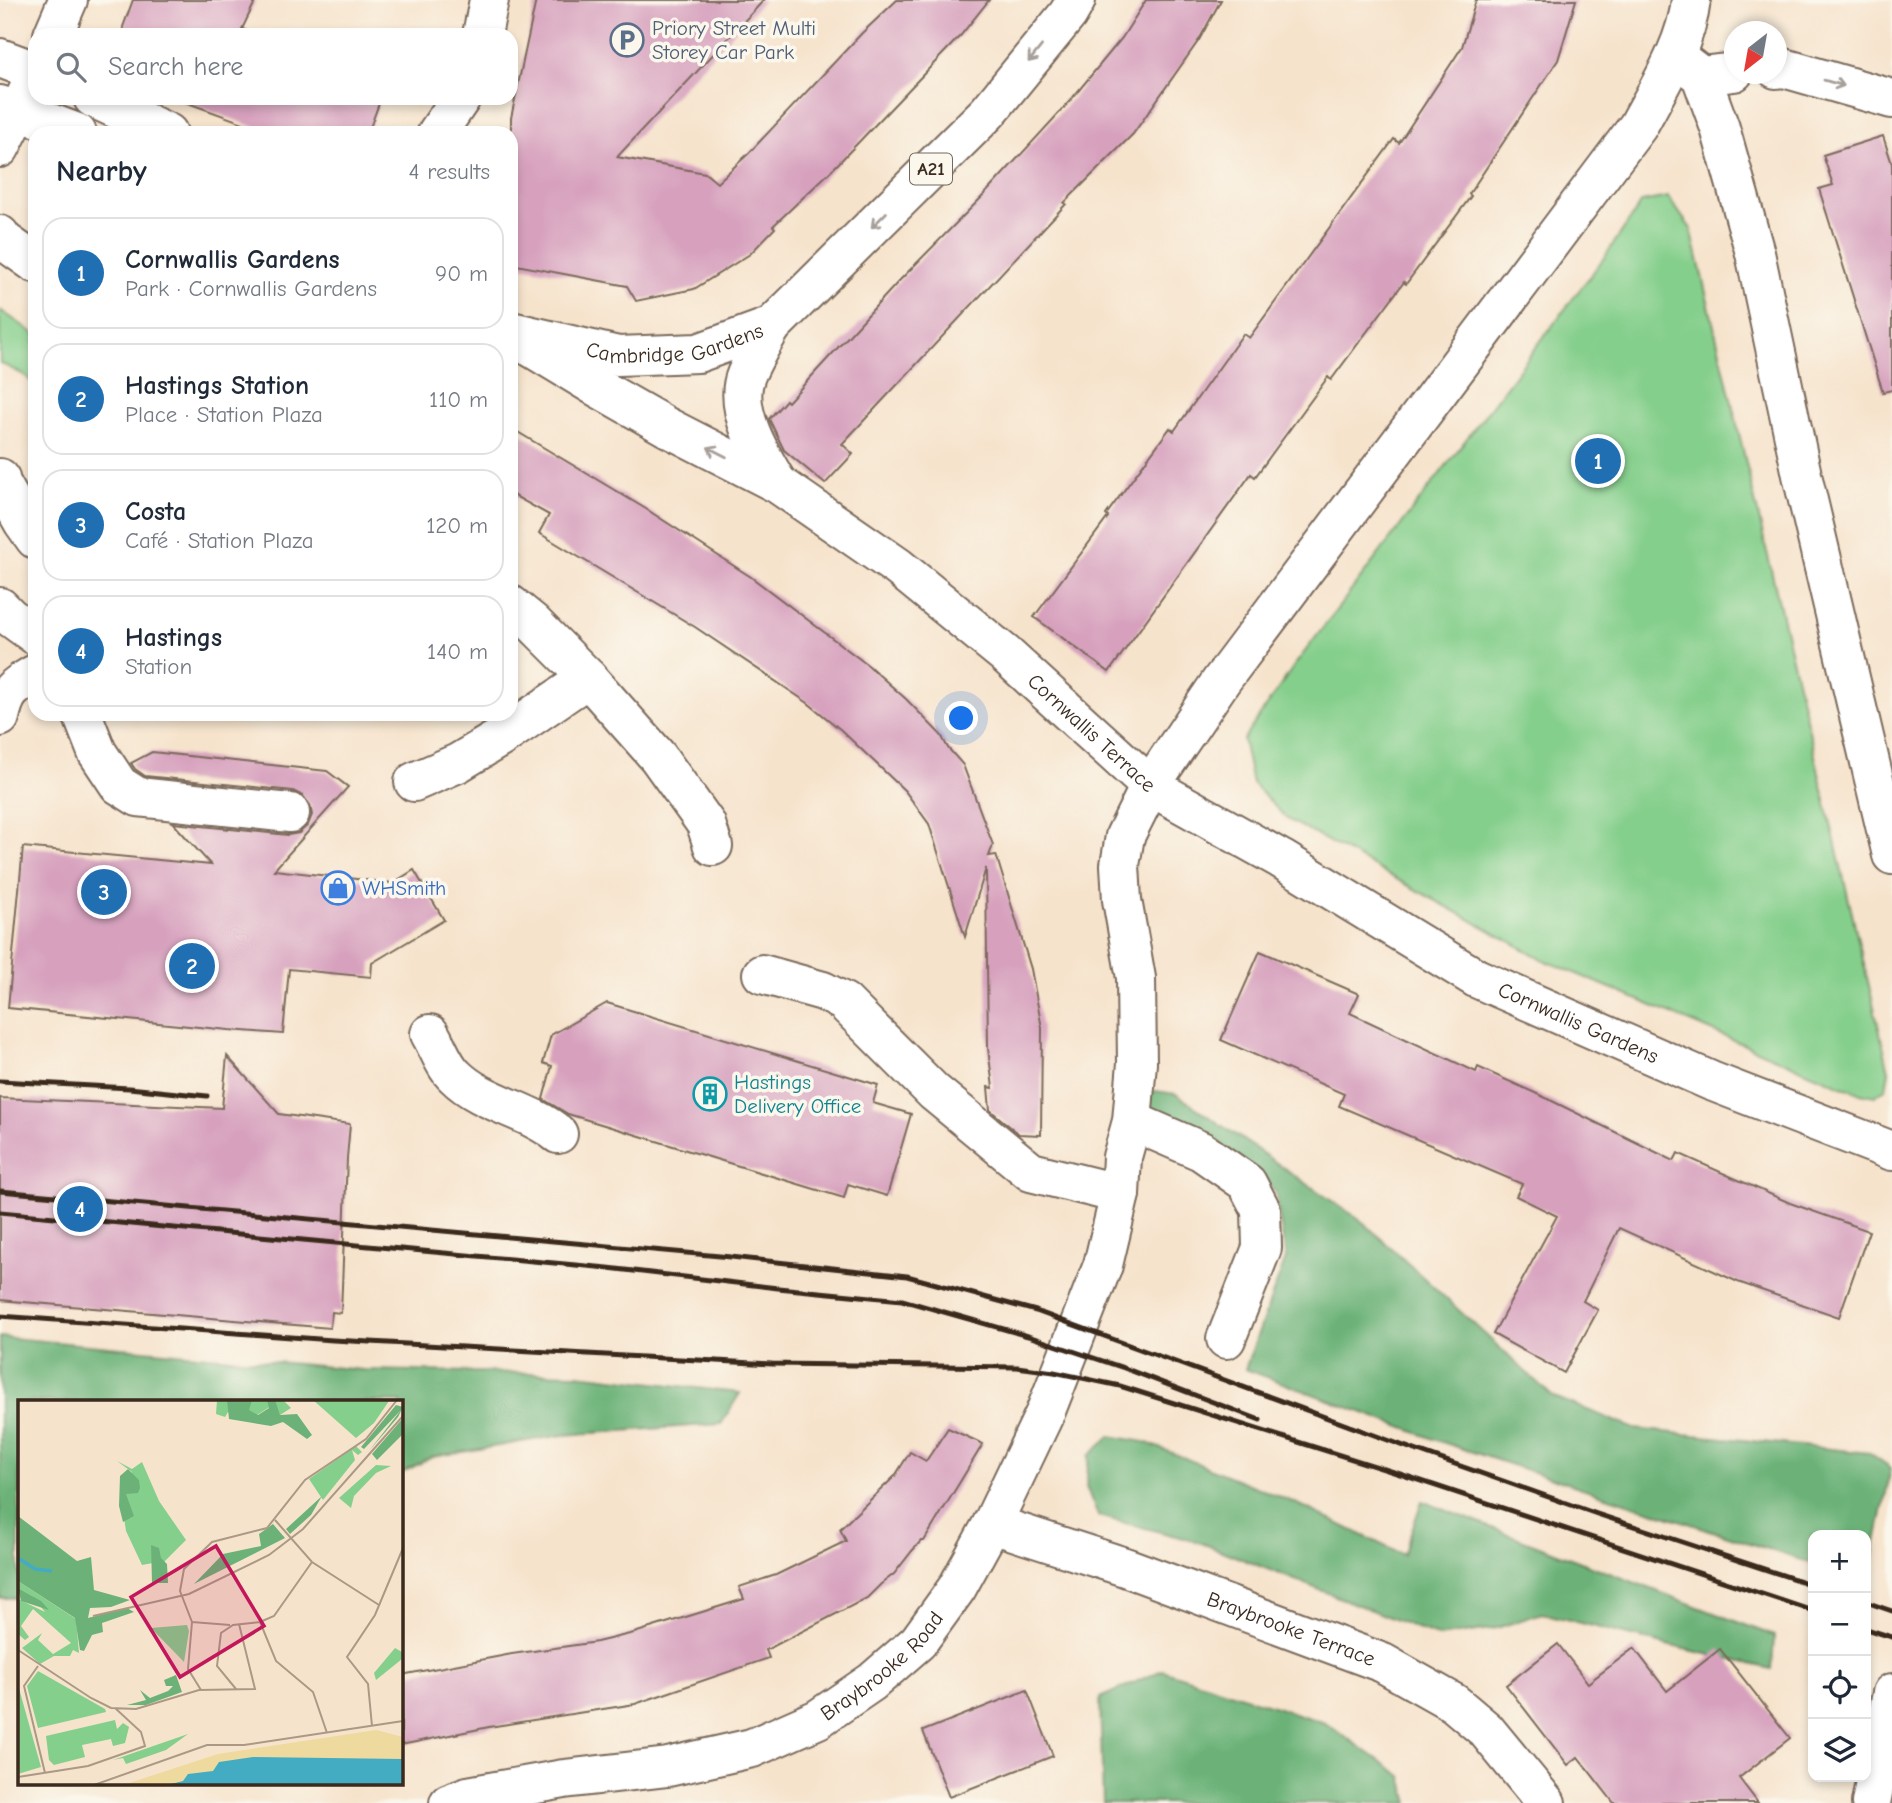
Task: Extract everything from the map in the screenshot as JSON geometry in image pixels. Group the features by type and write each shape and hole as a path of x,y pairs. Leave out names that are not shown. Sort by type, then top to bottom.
{"main road":[{"path":"56,28 68,0"},
{"path":"483,28 489,0"},
{"name":"Cambridge Gardens","path":"518,335 618,356 698,353 772,326 988,112 1068,14 1076,0"},
{"path":"1691,0 1690,12 1704,68 1755,253 1802,475 1892,855"},
{"path":"0,58 28,71"},
{"path":"1150,786 1221,681 1638,126 1704,68"},
{"path":"1787,69 1892,99"},
{"path":"0,148 9,108 28,83"},
{"path":"108,105 153,126"},
{"path":"442,126 456,105"},
{"path":"9,108 58,126"},
{"path":"0,234 4,241 28,258"},
{"name":"Cornwallis Terrace","path":"772,326 744,378 742,407 756,448 778,484"},
{"name":"Cornwallis Terrace","path":"518,338 595,387 778,484 909,575 1005,654 1150,786 1125,836 1119,865 1122,900 1136,978 1137,1063 1132,1121 1122,1157 1120,1194 1103,1265"},
{"path":"0,478 28,529"},
{"path":"0,607 28,630"},
{"path":"518,611 588,678 658,757 706,824 713,846"},
{"path":"0,717 4,699 14,687 28,678"},
{"path":"414,782 458,763 588,678"},
{"path":"85,721 97,752 119,786 138,797 290,813"},
{"name":"Cornwallis Gardens","path":"1150,786 1281,859 1476,978 1711,1081 1892,1151"},
{"path":"762,974 823,991 844,1002 934,1092 1031,1172 1120,1194"},
{"path":"430,1034 453,1075 475,1091 546,1124 558,1134"},
{"path":"1132,1121 1201,1151 1247,1183 1261,1210 1262,1248 1226,1339"},
{"name":"Braybrooke Road","path":"449,1803 468,1796 564,1779 668,1768 752,1748 818,1719 873,1682 918,1642 957,1588 992,1524 1045,1413 1103,1265"},
{"name":"Braybrooke Terrace","path":"992,1524 1125,1567 1383,1663 1454,1703 1486,1730 1546,1803"},
{"path":"1871,1803 1892,1693"}],"green space":[{"path":"1668,197 1691,229 1889,1071 1886,1088 1875,1096 1856,1092 1544,960 1287,819 1252,783 1243,740 1294,666 1606,255 1642,202"},
{"path":"0,310 28,329 28,378 0,363"},
{"path":"1148,1090 1176,1094 1364,1223 1552,1396 1635,1429 1870,1453 1891,1468 1871,1567 1871,1530 1808,1530 1808,1562 1442,1442 1245,1369 1286,1258 1275,1191 1214,1141 1151,1115"},
{"path":"0,1337 363,1370 578,1374 740,1393 721,1424 563,1435 432,1457 402,1472 402,1400 18,1400 18,1598 0,1598"},
{"path":"1110,1436 1145,1442 1300,1505 1403,1555 1422,1501 1774,1636 1772,1669 1542,1613 1497,1628 1439,1637 1199,1542 1098,1516 1086,1487 1089,1456"},
{"path":"1162,1670 1325,1723 1402,1776 1409,1803 1103,1803 1100,1698"}],"building":[{"path":"133,0 256,0 242,28 123,27"},
{"path":"536,0 764,0 617,157 705,173 717,183 897,0 989,0 961,35 832,170 773,226 775,228 750,254 694,289 636,301 627,286 518,265 518,126 511,126 511,118 514,105 518,105 518,85"},
{"path":"1146,0 1221,0 1199,40 1133,134 1064,203 1066,204 842,444 853,454 825,484 784,450 769,419 786,400 788,402 1070,101 1122,38"},
{"path":"1476,0 1576,0 1558,60 1469,194 1471,196 1331,380 1328,377 1255,477 1251,474 1109,672 1034,617 1170,428 1174,431 1243,334 1249,338 1394,139 1399,143 1462,47"},
{"path":"193,105 378,105 371,126 252,126"},
{"path":"1883,136 1892,164 1892,390 1883,392 1819,189 1833,185 1823,155"},
{"path":"518,432 646,509 751,577 869,666 941,735 963,765 993,845 989,856 996,855 1031,969 1042,1028 1041,1135 1019,1134 990,1110 988,1087 993,1088 988,1048 986,868 965,937 929,824 905,791 841,730 808,703 695,627 539,533 549,515 518,498"},
{"path":"152,752 327,771 348,787 274,870 393,883 414,870 444,920 372,963 371,977 289,969 283,1034 8,1008 23,847 211,865 173,823 288,835 299,833 308,825 312,815 310,805 303,796 293,791 145,776 131,763"},
{"path":"1260,951 1359,994 1350,1013 1476,1072 1478,1067 1674,1161 1678,1153 1790,1203 1869,1231 1839,1317 1738,1282 1619,1228 1583,1301 1598,1310 1564,1373 1493,1334 1557,1216 1516,1196 1522,1184 1339,1106 1344,1094 1221,1040"},
{"name":"Hastings Delivery Office","path":"607,1003 878,1085 873,1103 911,1114 887,1196 848,1184 844,1198 568,1114 543,1099 552,1066 543,1063 551,1035"},
{"path":"227,1056 279,1114 350,1124 341,1313 332,1312 330,1328 0,1300 0,1098 222,1108"},
{"path":"948,1428 983,1444 924,1541 921,1541 894,1574 867,1598 766,1650 769,1658 635,1704 489,1727 402,1745 402,1675 512,1654 597,1642 744,1599 739,1587 776,1575 846,1541 840,1529 895,1476 910,1452 926,1461"},
{"path":"1558,1644 1588,1683 1634,1648 1667,1691 1720,1649 1790,1738 1739,1778 1758,1803 1614,1803 1578,1757 1568,1765 1506,1685"},
{"path":"1027,1690 1053,1756 949,1797 923,1731"}],"railway":[{"path":"0,1081 129,1088 207,1096"},
{"path":"0,1191 731,1257 907,1276 1036,1311 1415,1450 1597,1514 1808,1583"},
{"path":"0,1212 608,1268 902,1300 1028,1336 1124,1368 1260,1420"},
{"path":"0,1316 333,1340 772,1364 1017,1367 1054,1372 1120,1386 1400,1474 1808,1609"},
{"path":"1871,1604 1892,1611"},
{"path":"1871,1631 1892,1637"}],"place":[{"name":"Priory Street Multi Storey Car Park","path":"627,40"},
{"name":"Cornwallis Gardens","path":"1598,461"},
{"name":"WHSmith","path":"338,888"},
{"name":"Costa","path":"104,892"},
{"name":"Hastings Station","path":"192,966"},
{"name":"Hastings Delivery Office","path":"710,1094"},
{"name":"Hastings","path":"80,1209"}]}
